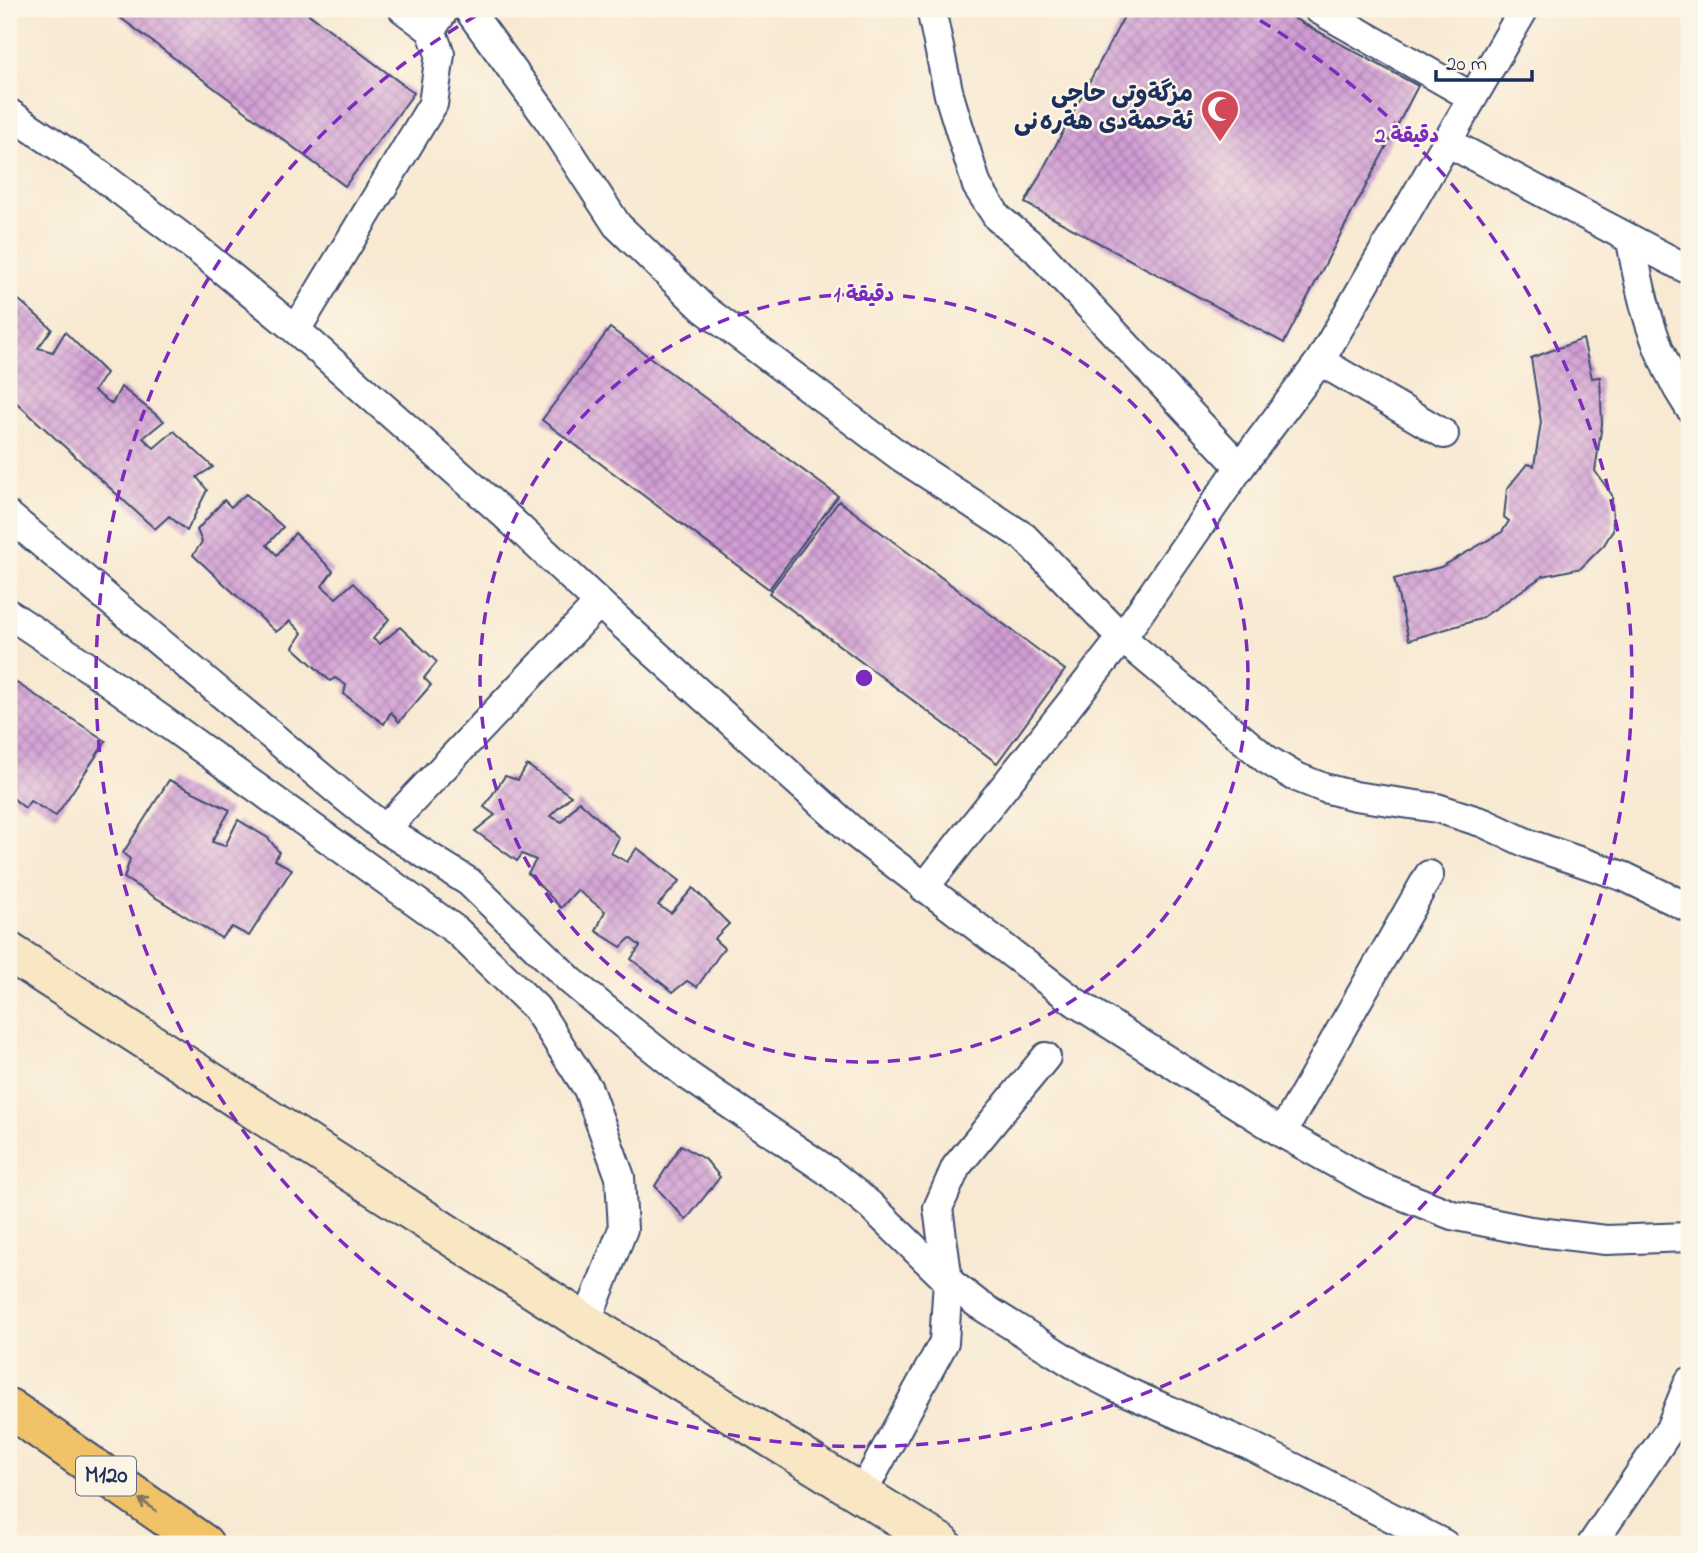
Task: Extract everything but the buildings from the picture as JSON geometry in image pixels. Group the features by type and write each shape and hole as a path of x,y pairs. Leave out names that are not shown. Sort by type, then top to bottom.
{"highway":[{"name":"M120","path":"9,1408 204,1544"}],"street":[{"path":"296,330 433,104 440,54 439,19 403,9"},
{"path":"468,9 548,119 617,225 703,308 901,457 1024,537 1122,638 1266,759 1294,776 1324,788 1355,796 1437,808 1484,823 1529,844 1625,877 1689,908"},
{"path":"930,9 949,96 977,186 998,218 1035,248 1240,467"},
{"path":"1318,9 1472,97"},
{"path":"924,888 1122,638 1240,467 1320,361 1524,9"},
{"path":"9,113 95,171 196,248 296,330 483,495 857,835 1075,1002 1282,1133 1371,1183 1451,1215 1530,1231 1606,1240 1687,1231"},
{"path":"1447,142 1689,270"},
{"path":"1631,240 1639,292 1655,342 1689,407"},
{"path":"1320,361 1444,434"},
{"path":"9,516 386,829 469,882 571,981 687,1075 828,1171 860,1196 948,1281 978,1304 1083,1370 1253,1447 1444,1544"},
{"path":"386,829 599,603"},
{"path":"9,614 91,668 457,932 536,1008 588,1089 620,1177 623,1229 586,1323"},
{"path":"1282,1133 1429,875"},
{"path":"9,952 586,1323 942,1544"},
{"path":"861,1495 944,1342 948,1281 938,1208 956,1167 1045,1057"},
{"path":"1592,1544 1671,1429 1689,1382"}],"place":[{"name":"مزگةوتی حاجی ئةحمةدی هةرەنی","path":"1220,143"}]}
